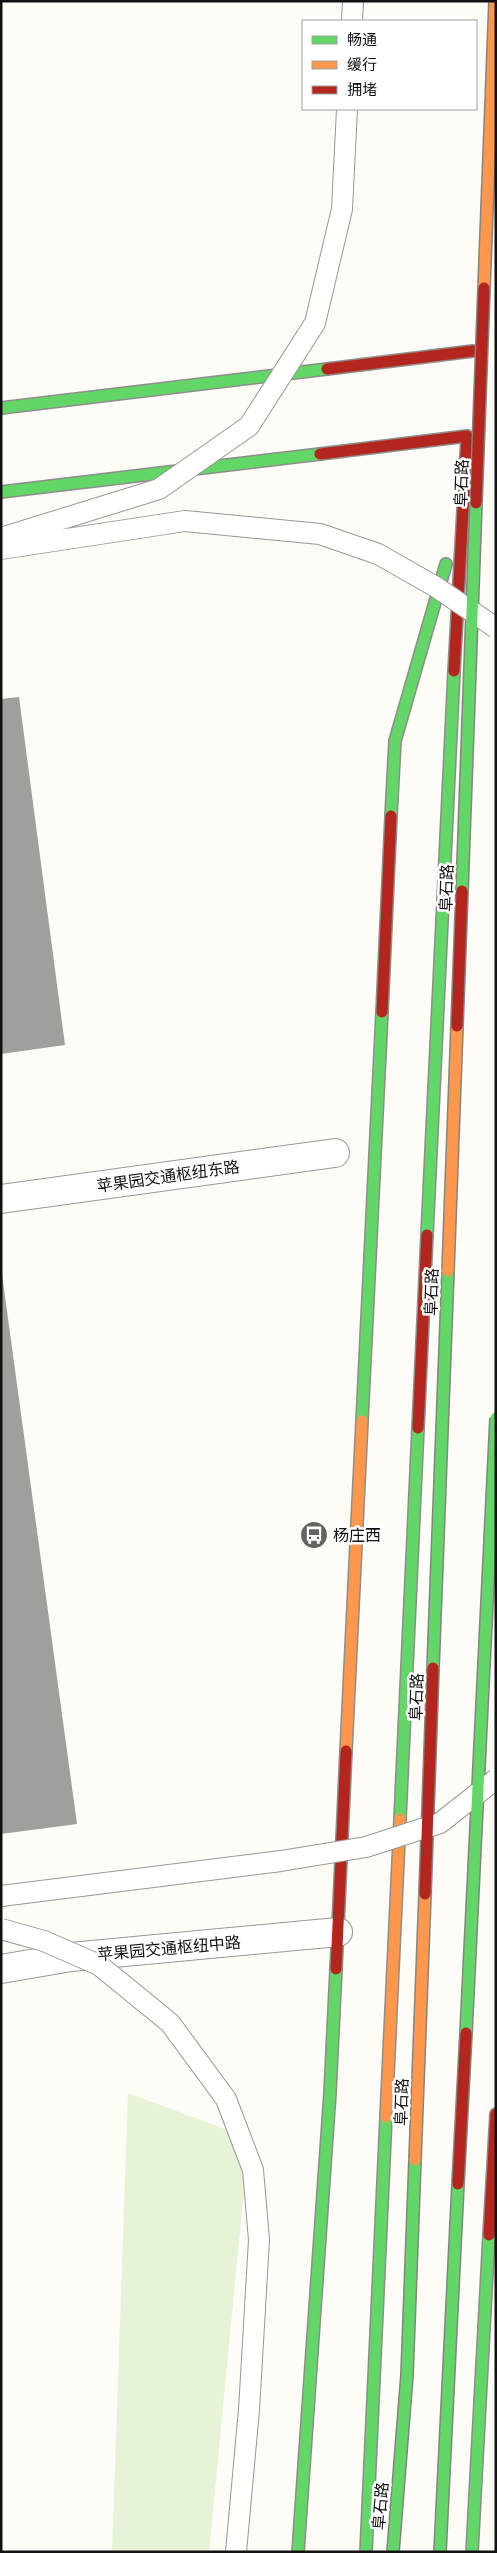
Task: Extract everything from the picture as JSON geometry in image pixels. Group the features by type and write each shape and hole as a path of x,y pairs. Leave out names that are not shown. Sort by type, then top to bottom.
{"main road":[{"name":"阜石路","path":"366,2552 461,514 495,2"},
{"name":"阜石路","path":"393,2552 407,2375 495,2"},
{"path":"1,408 473,351"},
{"path":"1,492 467,436"},
{"name":"阜石路","path":"298,2552 330,2093 395,740 461,514"},
{"path":"440,2552 496,1418"},
{"path":"472,2552 496,2114"}],"street":[{"name":"苹果园交通枢纽东路","path":"1,1199 335,1153"},
{"name":"苹果园交通枢纽中路","path":"1,1968 71,1957 338,1932"}],"lane":[{"path":"352,20 353,1"},
{"path":"1,538 159,489 250,426 315,324 342,208 347,110"},
{"path":"1,550 185,521 320,534 378,554 436,587 496,628"},
{"path":"1,1896 281,1861 366,1847 440,1823 496,1779"},
{"path":"1,1929 44,1941 100,1965 170,2023 226,2099 253,2170 259,2240 249,2410 236,2552"}],"green space":[{"path":"128,2093 249,2138 209,2552 112,2552"}],"building":[{"path":"19,697 65,1045 1,1054 1,699"},
{"path":"1,1267 77,1824 1,1834"}],"traffic: fast":[{"path":"1,408 327,369"},
{"path":"1,492 320,454"},
{"path":"462,891 476,503"},
{"path":"391,816 395,741 446,564"},
{"path":"427,1235 454,671"},
{"path":"362,1421 382,1012"},
{"path":"433,1668 448,1271"},
{"path":"466,2033 496,1418"},
{"path":"400,1819 418,1428"},
{"path":"298,2552 330,2093 336,1969"},
{"path":"366,2552 386,2117"},
{"path":"393,2552 407,2375 415,2160"},
{"path":"440,2552 458,2184"},
{"path":"472,2552 489,2235"}],"traffic: slow":[{"path":"484,288 495,1"},
{"path":"448,1271 457,1026"},
{"path":"346,1751 362,1421"},
{"path":"386,2117 400,1819"},
{"path":"415,2160 425,1894"}],"traffic: jam":[{"path":"476,503 484,288"},
{"path":"327,369 473,351"},
{"path":"320,454 467,436"},
{"path":"454,671 467,438"},
{"path":"382,1012 391,816"},
{"path":"457,1026 462,891"},
{"path":"418,1428 427,1235"},
{"path":"425,1894 433,1668"},
{"path":"336,1969 346,1751"},
{"path":"458,2184 466,2033"},
{"path":"489,2235 496,2114"}],"place":[{"name":"杨庄西","path":"314,1535"}]}
